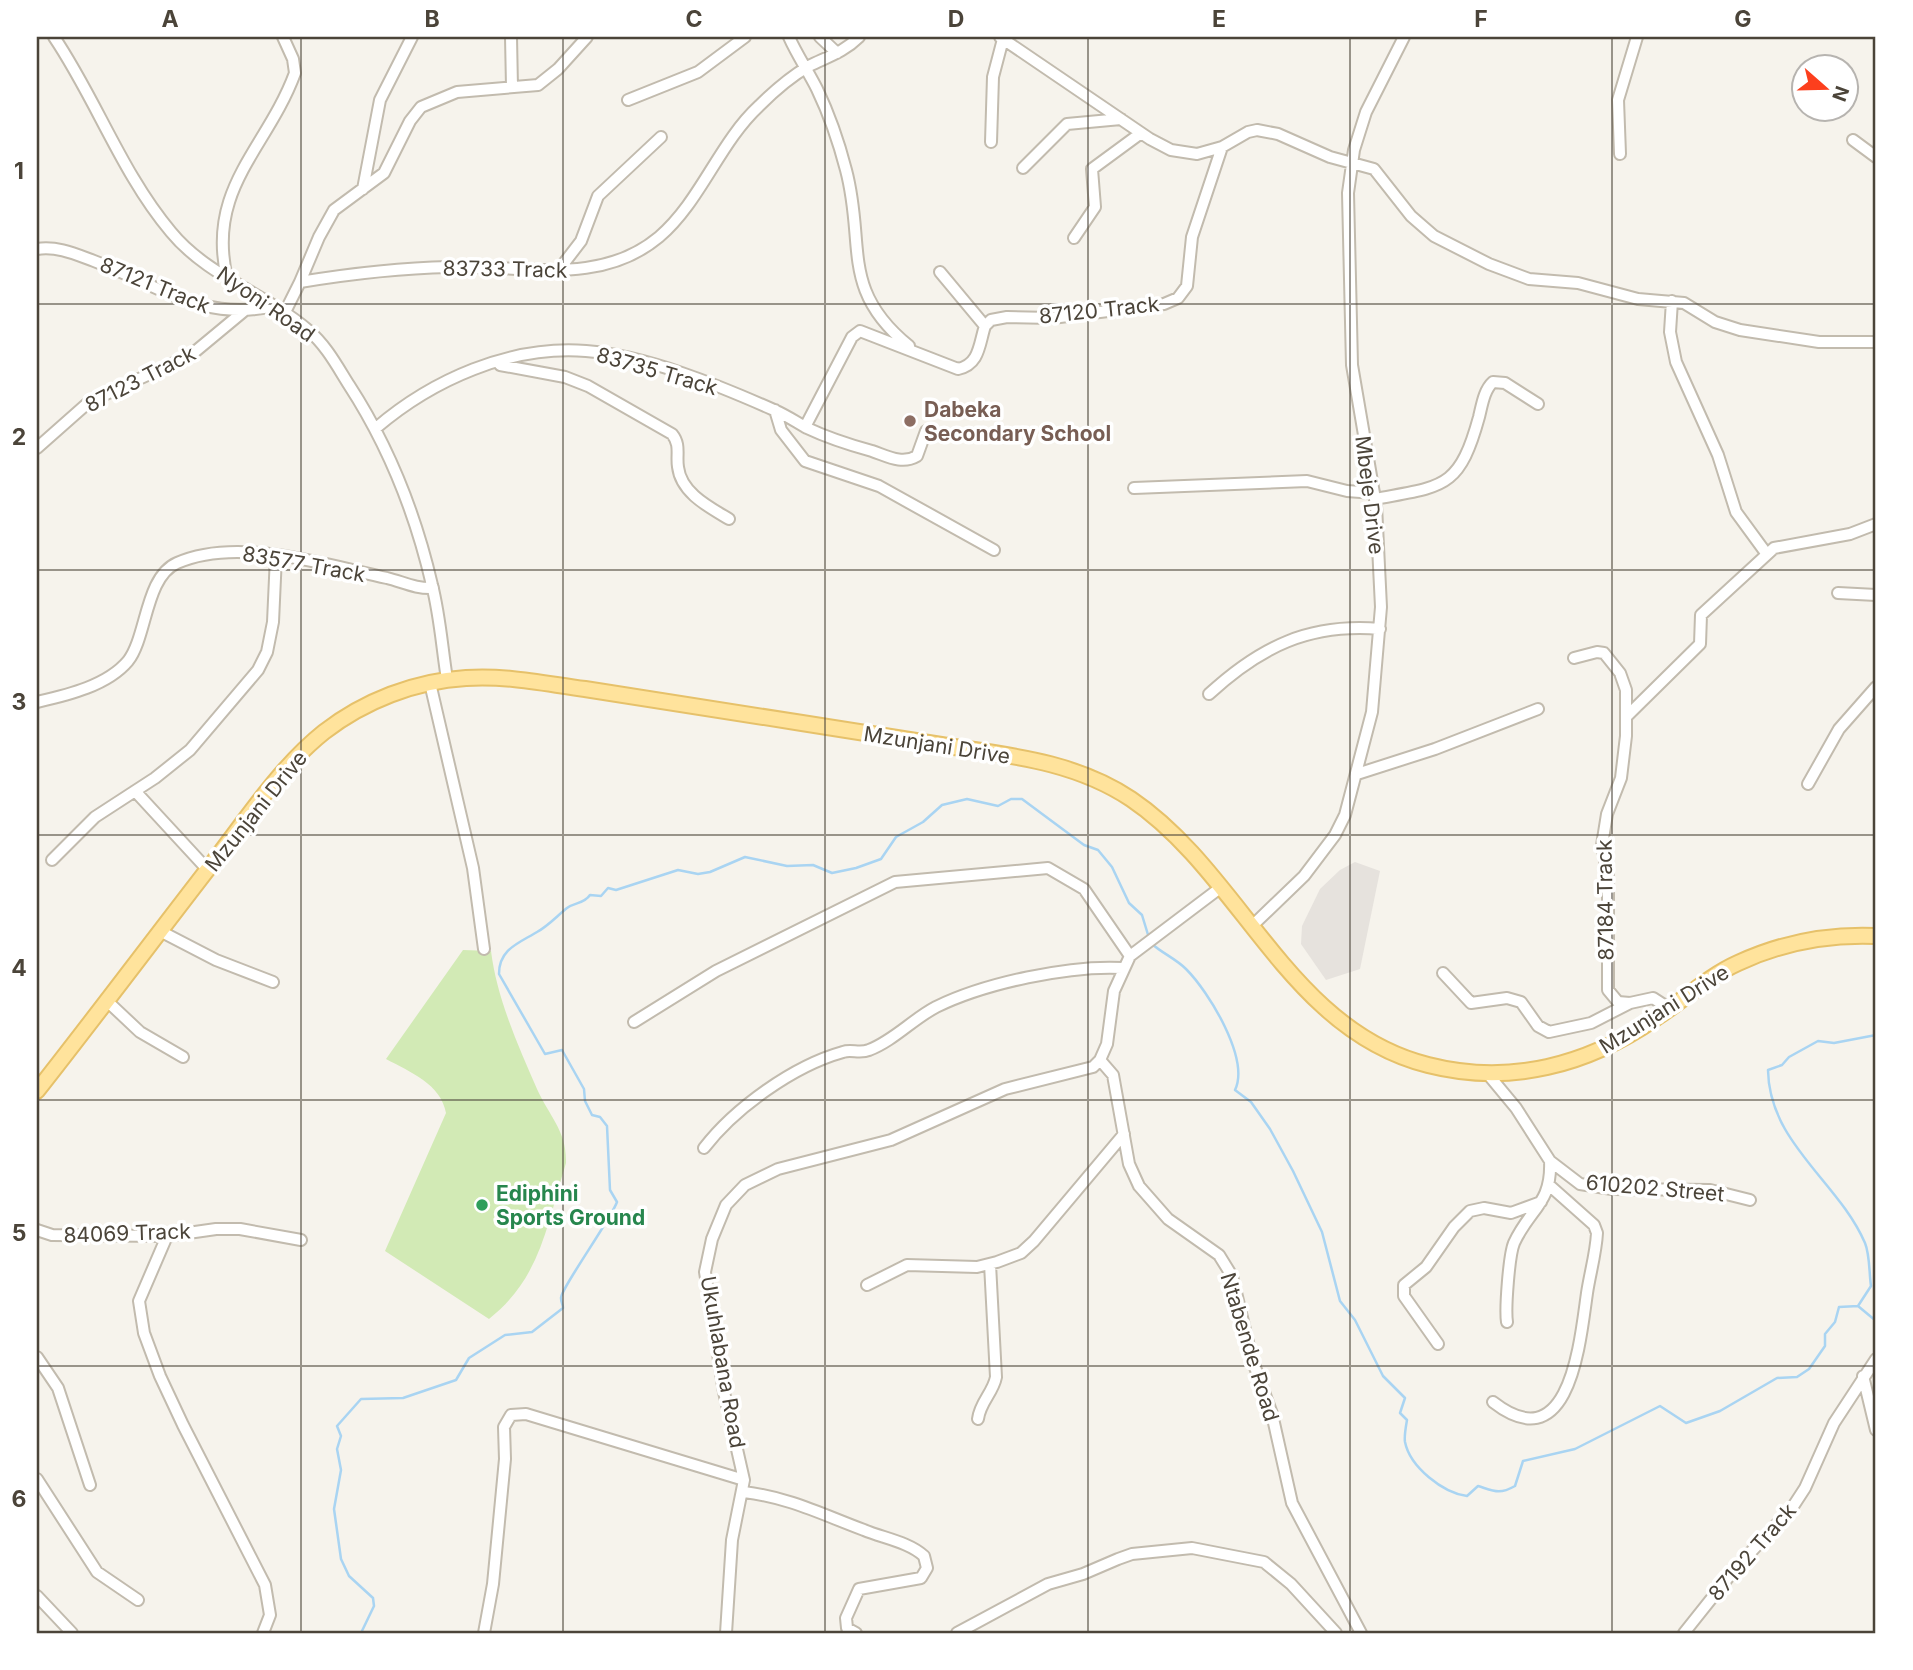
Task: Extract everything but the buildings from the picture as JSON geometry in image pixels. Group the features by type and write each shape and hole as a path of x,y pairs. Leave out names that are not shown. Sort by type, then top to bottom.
{"main road":[{"name":"Mzunjani Drive","path":"37,1091 284,773 318,737 349,715 381,699 447,680 490,677 545,684 1062,766 1105,783 1152,815 1189,850 1307,992 1362,1037 1384,1049 1427,1065 1487,1073 1528,1071 1580,1059 1628,1036 1670,1009 1702,983 1738,963 1813,940 1876,936"}],"street":[{"name":"Nyoni Road","path":"54,37 161,220 184,246 227,278 285,313 322,344 376,428 433,588 447,680"},
{"path":"227,278 221,230 234,183 295,74 293,59 283,37"},
{"path":"363,189 380,100 412,37"},
{"path":"511,37 512,87"},
{"path":"285,313 330,216 341,204 384,173 410,121 421,107 457,92 538,86 558,69 587,37"},
{"path":"628,100 698,72 745,37"},
{"path":"789,37 819,93 846,172 860,273 871,306 890,331 920,355"},
{"path":"820,37 837,53"},
{"name":"83733 Track","path":"300,282 362,273 449,267 558,271 610,263 656,239 681,214 756,108 805,69 837,53 859,37"},
{"name":"Mbeje Drive","path":"1252,926 1304,876 1329,845 1345,815 1373,712 1380,629 1374,496 1352,365 1348,193 1352,162 1366,113 1404,37"},
{"path":"1620,154 1618,100 1637,37"},
{"path":"991,142 993,77 1001,38 1141,133 1183,153 1207,153 1248,132 1266,131 1329,157 1374,169 1410,216 1434,236 1489,264 1529,279 1578,283 1638,299 1684,303 1715,321 1740,330 1819,342 1876,342"},
{"path":"1023,167 1067,124 1121,119"},
{"path":"1074,238 1095,207 1092,169 1141,133"},
{"path":"558,271 576,249 603,190 661,137"},
{"path":"1853,140 1876,157"},
{"name":"87120 Track","path":"985,326 997,318 1052,318 1164,304 1178,298 1187,286 1192,237 1222,147"},
{"name":"87121 Track","path":"37,249 65,250 126,272 192,304 218,311 244,311 274,306"},
{"path":"805,427 856,332 870,334 950,367 965,367 977,355 985,326 940,272"},
{"path":"1672,302 1670,332 1676,362 1718,455 1736,512 1766,553"},
{"name":"87123 Track","path":"37,448 89,402 191,355 244,311"},
{"name":"83735 Track","path":"376,428 430,387 493,364 549,352 607,354 687,377 775,410 805,427 850,445 906,461 917,456 926,431"},
{"path":"493,364 577,381 610,396 672,434 678,445 678,466 685,486 729,519"},
{"path":"1134,488 1307,481 1374,496 1432,488 1451,479 1467,456 1487,388 1493,382 1505,383 1538,404"},
{"path":"775,410 781,430 805,461 879,486 994,551"},
{"path":"1626,717 1700,644 1700,619 1705,611 1731,590 1766,553 1781,544 1850,534 1876,524"},
{"name":"83577 Track","path":"37,702 82,690 125,663 135,645 149,603 173,565 226,552 276,556 390,579 416,587 433,588"},
{"path":"52,860 95,817 190,750 258,670 267,652 273,622 276,556"},
{"path":"1838,593 1876,595"},
{"path":"1209,694 1255,656 1283,644 1329,629 1380,629"},
{"name":"87184 Track","path":"1574,658 1597,652 1608,657 1623,681 1626,717 1621,778 1605,822 1602,845 1608,876 1607,985 1613,998 1630,1003"},
{"path":"430,683 473,868 484,949"},
{"path":"1808,783 1839,729 1876,687"},
{"path":"1357,774 1435,749 1538,709"},
{"path":"135,791 208,869"},
{"path":"634,1022 716,971 895,882 1020,868 1048,868 1084,889 1134,952"},
{"path":"1100,1060 1107,1044 1114,991 1123,968 1134,952 1220,888"},
{"path":"160,931 216,960 273,982"},
{"path":"704,1148 728,1119 795,1073 843,1051 871,1050 935,1008 1005,982 1101,967 1123,968"},
{"path":"1443,973 1465,1000 1471,1003 1507,998 1521,1002 1538,1026 1549,1032 1591,1023 1630,1003 1653,998 1670,1009"},
{"path":"107,1000 140,1032 183,1057"},
{"name":"Ntabende Road","path":"1100,1060 1113,1075 1129,1164 1139,1186 1168,1219 1219,1255 1232,1276 1252,1359 1272,1414 1292,1503 1361,1633"},
{"name":"Ukuhlabana Road","path":"726,1633 731,1549 744,1492 744,1480 724,1392 706,1287 707,1257 726,1205 745,1185 778,1169 891,1140 1005,1089 1084,1072 1100,1060"},
{"name":"610202 Street","path":"1487,1073 1516,1108 1550,1161 1588,1187 1691,1189 1750,1200"},
{"path":"867,1285 907,1265 977,1268 1021,1253 1124,1134"},
{"path":"1507,1322 1504,1307 1509,1290 1511,1250 1549,1185 1550,1161"},
{"path":"1493,1402 1518,1418 1532,1418 1542,1414 1562,1401 1577,1357 1597,1233 1594,1225 1549,1185"},
{"path":"1438,1344 1404,1296 1403,1286 1426,1267 1454,1227 1470,1211 1484,1208 1511,1213 1541,1202"},
{"name":"84069 Track","path":"37,1230 62,1236 167,1236 216,1229 240,1229 301,1240"},
{"path":"167,1236 162,1254 141,1291 139,1301 142,1323 160,1376 265,1585 270,1615 263,1633"},
{"path":"978,1419 979,1409 993,1389 996,1377 989,1264"},
{"path":"37,1357 58,1388 90,1485"},
{"name":"87192 Track","path":"1684,1633 1735,1569 1792,1508 1834,1423 1876,1359"},
{"path":"1863,1376 1876,1430"},
{"path":"484,1633 493,1584 505,1459 504,1427 511,1415 526,1414 744,1480"},
{"path":"37,1479 97,1572 138,1600"},
{"path":"744,1492 781,1497 811,1507 904,1545 924,1556 927,1568 921,1578 859,1589 846,1618 847,1632"},
{"path":"957,1633 1048,1584 1083,1574 1132,1554 1192,1548 1264,1562 1291,1584 1336,1633"},
{"path":"37,1595 72,1633"}],"shaded area":[{"path":"1355,862 1380,871 1360,969 1326,980 1301,944 1302,926 1320,889 1340,870"}],"green space":[{"path":"463,950 491,951 509,1022 537,1089 564,1142 566,1152 566,1163 547,1228 531,1268 506,1303 489,1319 385,1251 446,1113 438,1094 431,1087 386,1059"}],"waterway":[{"path":"361,1633 374,1606 373,1598 349,1576 341,1559 334,1509 341,1470 337,1449 341,1436 337,1426 361,1399 403,1398 456,1380 469,1358 505,1335 532,1332 563,1308 563,1292 617,1202 610,1190 607,1126 600,1117 592,1115 585,1101 584,1089 562,1050 545,1054 499,974 502,958 511,948 590,895 601,896 608,888 616,890 678,870 698,874 710,872 745,857 787,866 813,865 832,873 856,868 881,859 896,837 923,822 942,805 967,799 998,806 1011,799 1022,799 1084,845 1098,850 1112,867 1129,903 1142,915 1149,938"},
{"path":"1152,944 1182,965 1205,993 1225,1026 1237,1061 1235,1090 1251,1102 1270,1129 1322,1232 1340,1301 1355,1320 1383,1376 1405,1398 1400,1413 1407,1420 1405,1440 1413,1461 1438,1484 1467,1496 1478,1486 1496,1491 1509,1489 1515,1486 1523,1461 1575,1449 1660,1406 1686,1423 1720,1411 1777,1378 1797,1377 1809,1369 1825,1346 1825,1334 1835,1322 1839,1307 1858,1306 1871,1286 1869,1258 1865,1243 1853,1221 1807,1161 1780,1119 1771,1096 1768,1070 1782,1065 1789,1057 1818,1041 1834,1043 1876,1035"},
{"path":"1858,1306 1876,1321"}],"place":[{"name":"Dabeka Secondary School","path":"910,421"},
{"name":"Ediphini Sports Ground","path":"482,1205"}]}
